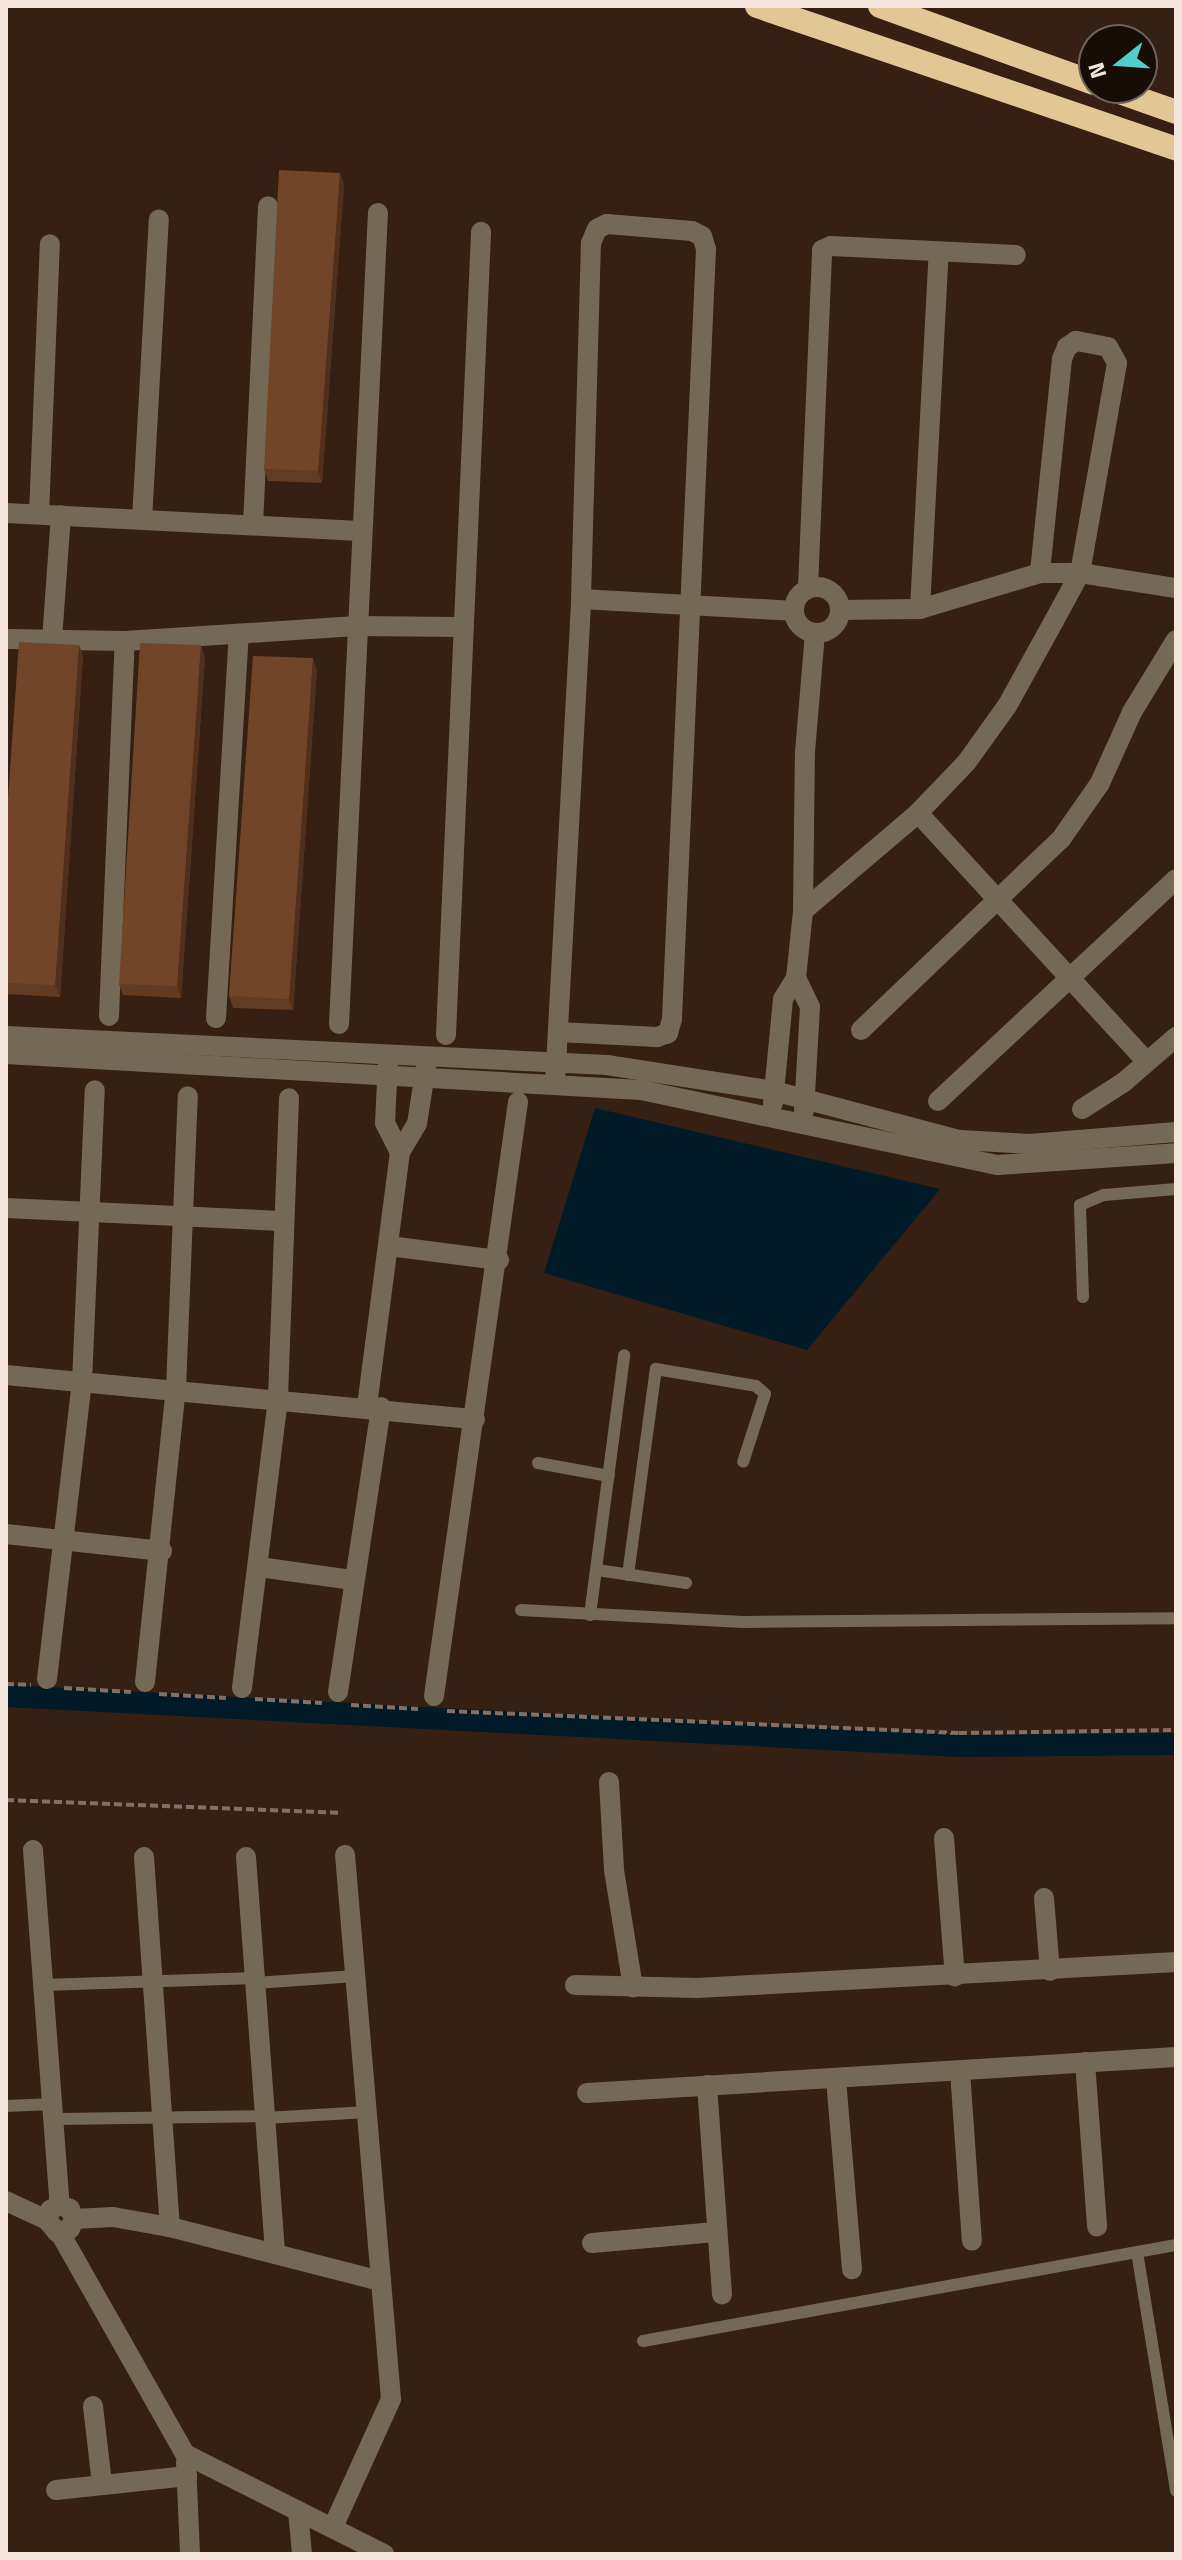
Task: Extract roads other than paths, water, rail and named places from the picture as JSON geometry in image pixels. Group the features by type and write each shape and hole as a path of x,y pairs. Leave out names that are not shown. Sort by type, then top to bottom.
{"highway":[{"path":"757,6 1176,149"},
{"path":"880,6 1078,77"},
{"path":"1153,104 1176,112"}],"street":[{"path":"253,525 268,206"},
{"path":"339,1024 360,531 378,213"},
{"path":"142,520 159,219"},
{"path":"555,1084 581,599 591,243 597,229 607,224 692,231 702,236 706,249 668,1033 657,1037 558,1032"},
{"path":"446,1035 481,232"},
{"path":"39,514 50,244"},
{"path":"808,588 822,250 831,246 1016,255"},
{"path":"920,609 939,252"},
{"path":"803,911 918,813 966,763 1007,706 1080,573 1117,363 1108,347 1076,341 1062,359 1040,573"},
{"path":"6,513 360,531"},
{"path":"52,640 61,515"},
{"path":"840,610 920,609 1040,573 1080,573 1176,588"},
{"path":"808,588 828,589 840,610 834,626 815,633 802,627 794,611 798,597 808,588"},
{"path":"581,599 794,611"},
{"path":"6,646 6,639 125,641 357,626 462,627"},
{"path":"773,1116 783,999 796,978 803,911 805,752 815,633"},
{"path":"216,1018 239,634"},
{"path":"861,1030 995,898 1061,839 1083,812 1132,712 1176,640"},
{"path":"109,1016 125,641"},
{"path":"918,813 1146,1061"},
{"path":"938,1101 1176,879"},
{"path":"796,978 810,1007 803,1122"},
{"path":"6,1036 222,1055 426,1066 557,1062 641,1069 774,1091 960,1140 1030,1144 1176,1132"},
{"path":"1082,1109 1176,1037"},
{"path":"6,1054 222,1055"},
{"path":"388,1064 385,1123 400,1152"},
{"path":"426,1066 555,1084 641,1090 803,1122 953,1159 1030,1165 1176,1153"},
{"path":"337,1700 374,1407 400,1152 417,1124 426,1066"},
{"path":"45,1684 82,1382 95,1090"},
{"path":"145,1682 162,1551 176,1389 188,1096"},
{"path":"242,1695 278,1398 282,1221 289,1098"},
{"path":"433,1705 499,1260 518,1102"},
{"path":"6,1208 282,1221"},
{"path":"389,1246 499,1260"},
{"path":"6,1375 374,1407 475,1419"},
{"path":"6,1534 63,1543 162,1551"},
{"path":"259,1567 353,1580"},
{"path":"609,1782 614,1870 633,1987"},
{"path":"944,1838 955,1977"},
{"path":"33,1850 55,2112 60,2219 185,2454 190,2554"},
{"path":"333,2527 389,2409 368,2112 345,1855"},
{"path":"144,1857 170,2227"},
{"path":"246,1857 275,2254"},
{"path":"1044,1898 1050,1971"},
{"path":"575,1985 633,1987 955,1977 1176,1962"},
{"path":"587,2093 1176,2057"},
{"path":"1085,2062 1097,2227"},
{"path":"960,2071 972,2241"},
{"path":"836,2079 852,2269"},
{"path":"707,2085 722,2294"},
{"path":"6,2201 60,2219 113,2217 170,2227 381,2281"},
{"path":"592,2243 716,2232"},
{"path":"93,2406 102,2484"},
{"path":"185,2454 384,2554"},
{"path":"56,2490 187,2476"},
{"path":"298,2511 302,2554"}],"lane":[{"path":"1083,1297 1080,1205 1104,1195 1176,1189"},
{"path":"590,1615 624,1355"},
{"path":"628,1575 656,1369 756,1386 765,1394 743,1462"},
{"path":"538,1463 609,1476"},
{"path":"597,1570 686,1583"},
{"path":"521,1610 743,1622 1176,1618"},
{"path":"43,1985 152,1979 255,1980 356,1976"},
{"path":"6,2106 55,2112 265,2117 368,2112"},
{"path":"643,2341 1176,2245"},
{"path":"1137,2252 1176,2491"}],"water":[{"path":"595,1108 940,1189 807,1350 544,1273"}],"waterway":[{"path":"6,1696 960,1746 1176,1744"}]}
